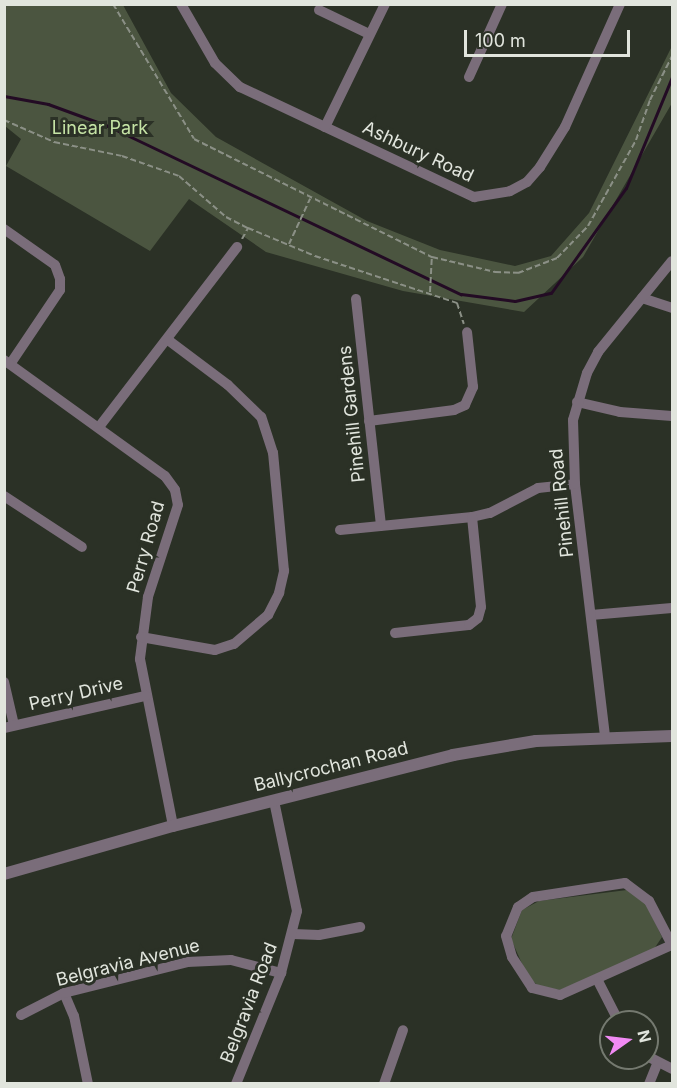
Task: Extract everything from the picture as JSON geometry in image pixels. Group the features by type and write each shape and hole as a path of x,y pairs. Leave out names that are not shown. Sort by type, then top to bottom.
{"street":[{"name":"Ashbury Road","path":"181,4 215,63 240,87 474,197 510,191 527,182 540,167 565,127 620,4"},
{"path":"325,127 385,4"},
{"path":"469,77 502,4"},
{"path":"319,10 369,34"},
{"path":"4,230 55,265 60,279 60,290 8,361"},
{"path":"99,427 168,340 237,247"},
{"name":"Pinehill Road","path":"605,736 571,446 577,402 598,352 672,261"},
{"path":"642,298 672,308"},
{"name":"Pinehill Gardens","path":"356,299 381,526"},
{"path":"369,421 454,410 465,405 473,387 467,332"},
{"path":"141,637 215,651 234,644 268,615 279,593 284,571 273,453 261,417 228,385 168,340"},
{"name":"Perry Road","path":"8,361 165,476 175,490 178,505 148,597 141,637 145,696 173,826"},
{"path":"577,402 620,412 672,416"},
{"path":"340,531 472,517 490,513 538,488 575,484"},
{"path":"4,496 82,547"},
{"path":"395,633 469,625 478,618 481,607 472,517"},
{"path":"73,540 80,530"},
{"path":"591,615 672,608"},
{"name":"Perry Drive","path":"4,682 9,727 145,696"},
{"name":"Ballycrochan Road","path":"4,874 173,826 453,754 536,741 605,736 672,736"},
{"name":"Belgravia Road","path":"236,1083 281,973 293,934 297,911 293,883 274,801"},
{"path":"625,883 649,901 672,945 598,981 560,995 532,988 512,957 506,936 518,907 533,897 625,883"},
{"name":"Belgravia Road","path":"293,934 319,935 360,927"},
{"name":"Belgravia Avenue","path":"21,1015 64,993 187,962 212,959 281,973"},
{"path":"598,981 613,1010"},
{"path":"64,993 74,1016 88,1083"},
{"path":"384,1083 403,1030"}],"path":[{"path":"4,120 54,142 95,149 165,170 179,176 226,217 315,256 430,292 457,303 467,332"},
{"path":"289,244 310,199"},
{"path":"430,292 432,257"}],"green space":[{"name":"Linear Park","path":"5,4 123,5 171,93 216,137 367,221 440,250 515,266 551,256 589,213 672,46 672,103 583,257 524,312 403,291 266,252 189,199 150,251 6,166 21,139 5,126"},
{"path":"627,890 645,902 662,937 652,952 560,990 541,988 528,977 511,939 522,910 539,901"}],"waterway":[{"path":"4,96 48,104 108,126 461,294 515,301 551,293 626,188 672,77"}]}
